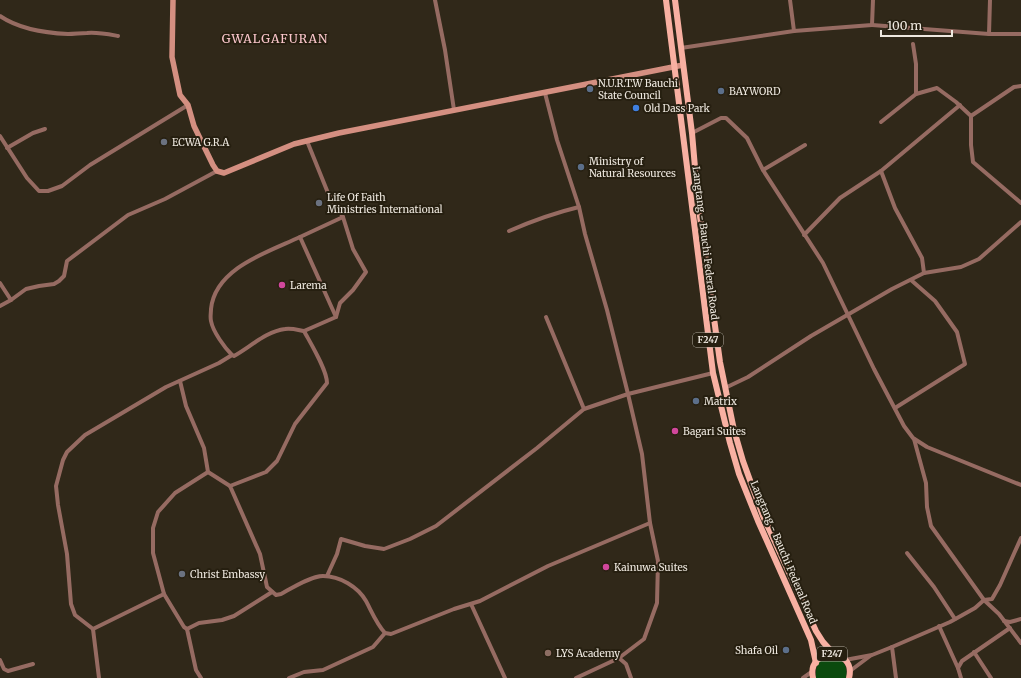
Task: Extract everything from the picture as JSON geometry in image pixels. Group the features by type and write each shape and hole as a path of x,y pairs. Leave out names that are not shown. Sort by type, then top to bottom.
{"main road":[{"name":"Langtang - Bauchi Federal Road","path":"666,0 713,372 730,443 740,474 758,521 811,640 816,663"},
{"name":"Langtang - Bauchi Federal Road","path":"675,0 692,133 698,202 720,362 725,388 743,461 763,516 816,631 823,642 834,654"},
{"name":"F247","path":"813,678 813,671 816,663 826,655 834,654 845,660 849,667 850,678"}],"street":[{"path":"173,0 172,57 180,95 188,105 194,126 213,165 217,170 224,172 234,170 294,144 339,133 683,65"},
{"path":"435,0 445,50 454,110"},
{"path":"790,0 794,31"},
{"path":"872,25 873,0"},
{"path":"990,0 990,34"},
{"path":"1,17 17,25 45,32 70,34 88,32 118,36"},
{"path":"681,48 794,31 872,25 990,34 1021,34"},
{"path":"913,44 916,64 916,94"},
{"path":"971,116 1014,87 1021,86"},
{"path":"881,122 916,94 937,88 960,105 971,116 971,145 973,162 1021,203"},
{"path":"545,93 551,119 607,310 628,394 642,454 650,523 658,561 657,603 644,639 619,658 576,678"},
{"path":"0,136 35,187 40,191 48,191 62,186 90,165 188,105"},
{"path":"804,235 840,198 881,171 960,105"},
{"path":"692,133 721,118 726,118 747,138 763,170 823,263 904,426 913,438 927,447 1021,485"},
{"path":"7,148 32,134 45,129"},
{"path":"307,141 328,193 343,217 353,249 366,272 353,290 340,303 336,317"},
{"path":"763,170 805,145"},
{"path":"0,306 26,289 54,284 59,281 64,276 67,261 128,215 165,199 217,170"},
{"path":"881,171 895,208 922,258 924,273"},
{"path":"509,231 550,214 578,207"},
{"path":"232,355 226,349 212,325 211,320 212,299 221,283 246,262 343,217"},
{"path":"725,388 748,377 811,336 924,273 961,267 979,259 1021,222"},
{"path":"300,237 336,317"},
{"path":"895,408 965,364 957,332 935,300 911,280"},
{"path":"0,283 11,300"},
{"path":"99,678 92,629 75,615 71,604 68,554 58,505 56,486 63,460 67,452 85,435 166,387 219,363 232,355 234,356 269,335 284,329 304,331 336,317"},
{"path":"546,317 584,409"},
{"path":"230,486 266,472 277,461 295,424 327,383 327,379 304,331"},
{"path":"327,576 337,554 341,539 365,546 384,549 410,539 436,526 537,448 584,409 628,394 713,372"},
{"path":"180,381 186,406 204,448 208,472 230,486 260,554 267,587 276,595 308,580 322,576 342,579 353,587 366,600 377,625 384,633 391,634 480,601 548,566 650,523"},
{"path":"913,438 926,483 927,507 931,526 984,600 999,614 1021,643"},
{"path":"201,678 196,670 187,629 184,627 164,594 153,553 153,528 158,512 175,493 208,472"},
{"path":"845,660 872,655 892,647 955,619 976,608 984,600 992,599 1000,585 1021,538"},
{"path":"907,553 934,587 955,619"},
{"path":"187,629 199,623 222,620 234,616 272,592"},
{"path":"92,629 164,594"},
{"path":"471,604 505,678"},
{"path":"1004,621 1010,622 1021,619"},
{"path":"939,626 961,678"},
{"path":"958,668 962,661 1010,628"},
{"path":"289,678 304,672 323,670 373,647 384,633"},
{"path":"892,647 896,678"},
{"path":"974,652 991,678"},
{"path":"850,671 872,655"},
{"path":"619,658 626,664 631,678"},
{"path":"0,660 4,669 8,671 33,664"},
{"path":"804,678 813,671"}],"green space":[{"path":"834,657 845,664 847,678 816,678 817,665 824,659"}],"place":[{"name":"N.U.R.T.W Bauchi State Council","path":"590,89"},
{"name":"BAYWORD","path":"721,91"},
{"name":"Old Dass Park","path":"636,108"},
{"name":"ECWA G.R.A","path":"164,142"},
{"name":"Ministry of Natural Resources","path":"581,167"},
{"name":"Life Of Faith Ministries International","path":"319,203"},
{"name":"Larema","path":"282,285"},
{"name":"Matrix","path":"696,401"},
{"name":"Bagari Suites","path":"675,431"},
{"name":"Kainuwa Suites","path":"606,567"},
{"name":"Christ Embassy","path":"182,574"},
{"name":"Shafa Oil","path":"786,650"},
{"name":"LYS Academy","path":"548,653"}],"district":[{"name":"GWALGAFURAN","path":"275,39"}]}
